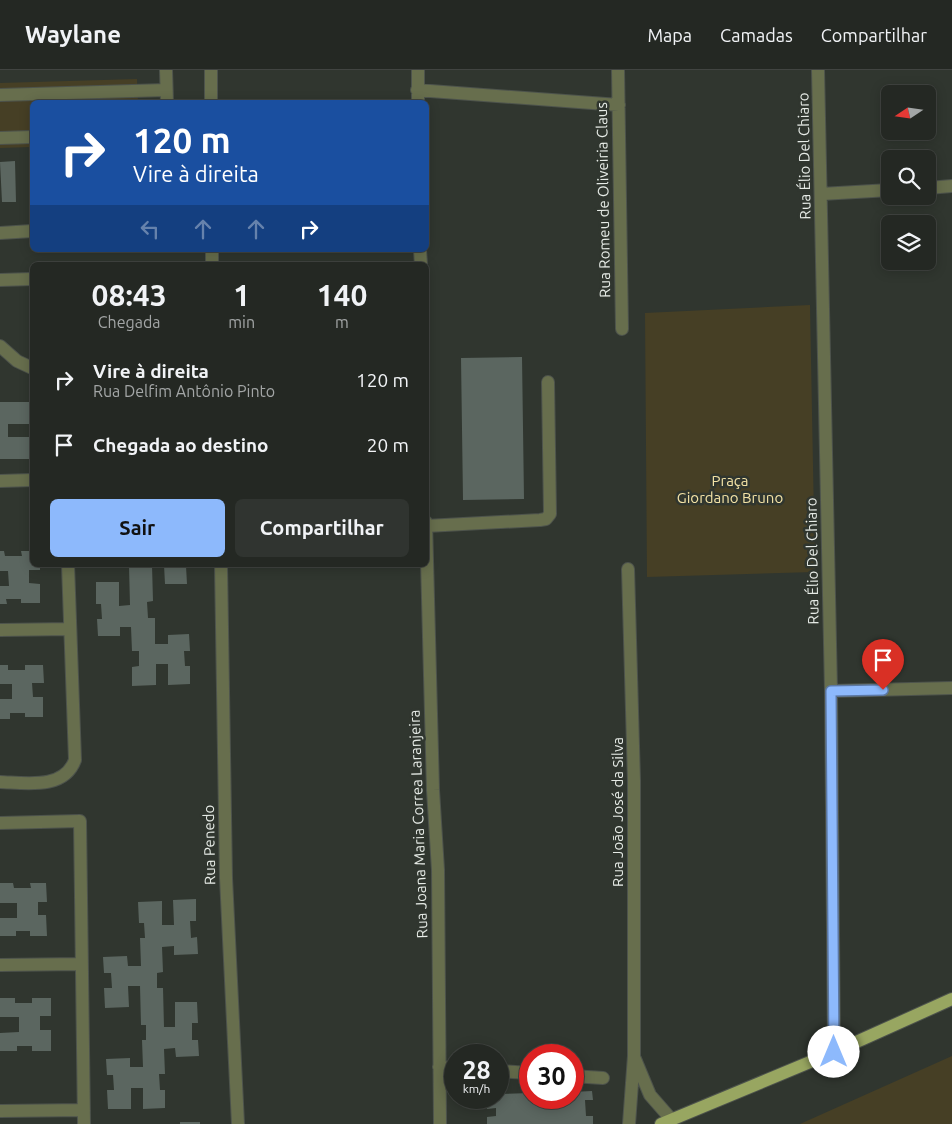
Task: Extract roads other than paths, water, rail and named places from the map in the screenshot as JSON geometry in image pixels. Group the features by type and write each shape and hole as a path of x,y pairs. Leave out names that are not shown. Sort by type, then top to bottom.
{"main road":[{"path":"666,1122 834,1052 952,999"}],"street":[{"path":"0,95 166,96 166,70"},
{"path":"211,70 211,100"},
{"path":"418,70 418,96 619,105"},
{"name":"Rua Romeu de Oliveiria Claus","path":"618,70 622,330"},
{"name":"Rua Élio Del Chiaro","path":"818,70 831,691 834,1052"},
{"path":"0,138 30,137"},
{"path":"936,187 952,186"},
{"path":"821,194 881,191"},
{"path":"0,233 30,232"},
{"path":"0,280 30,279"},
{"path":"0,346 17,361 30,367"},
{"path":"429,524 546,519 550,514 548,382"},
{"path":"0,481 30,480"},
{"path":"0,782 43,783 58,779 72,769 75,760 68,567"},
{"name":"Rua Penedo","path":"221,567 226,878 238,1124"},
{"name":"Rua Joana Maria Correa Laranjeira","path":"427,567 433,790 438,870 440,1124"},
{"name":"Rua João José da Silva","path":"628,569 634,781 634,1056 628,1124"},
{"path":"0,630 70,629"},
{"path":"831,691 952,688"},
{"path":"0,824 80,820 84,1124"},
{"path":"0,965 81,964"},
{"name":"Rua João José da Silva","path":"634,1056 650,1096 666,1122"},
{"path":"439,1068 444,1068"},
{"path":"584,1077 603,1078"},
{"path":"0,1111 84,1110"}],"park label":[{"name":"Praça Giordano Bruno","path":"730,488"}]}
